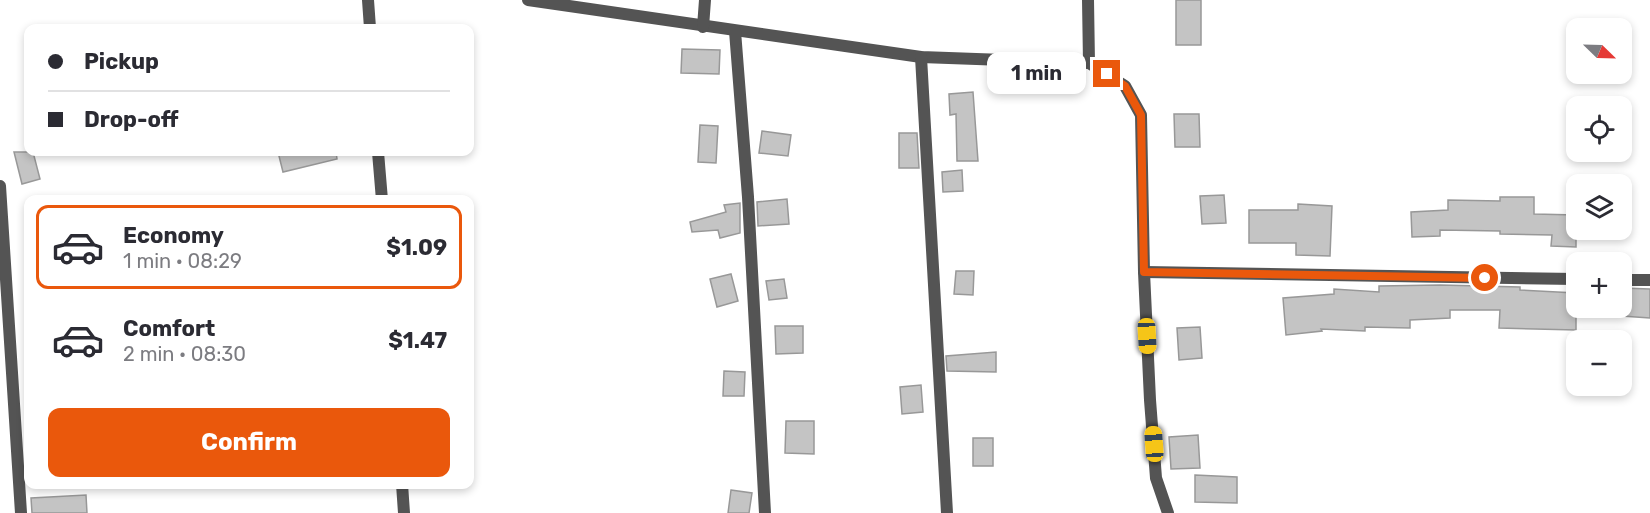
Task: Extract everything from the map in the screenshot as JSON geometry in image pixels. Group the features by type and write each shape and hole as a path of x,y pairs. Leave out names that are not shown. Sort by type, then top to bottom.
{"street":[{"path":"368,0 370,24"},
{"path":"528,0 921,57 1089,63 1125,86 1141,115 1144,272 1156,478 1168,513"},
{"path":"703,27 705,0"},
{"path":"1088,0 1089,63"},
{"path":"735,31 748,198 765,513"},
{"path":"921,57 947,513"},
{"path":"378,156 382,195"},
{"path":"0,186 21,513"},
{"path":"1144,272 1566,279"},
{"path":"1632,280 1650,280"},
{"path":"402,489 404,513"}],"building":[{"path":"1176,0 1201,0 1201,45 1176,45"},
{"path":"682,49 720,50 719,74 681,73"},
{"path":"973,92 978,161 957,161 956,114 950,115 949,94"},
{"path":"1174,114 1199,114 1200,147 1175,147"},
{"path":"700,125 718,126 716,163 698,162"},
{"path":"762,131 791,135 788,156 759,153"},
{"path":"899,133 917,133 919,168 899,168"},
{"path":"14,152 24,152 24,156 34,156 40,179 22,184"},
{"path":"279,156 337,156 337,159 283,172"},
{"path":"962,170 963,191 943,192 942,172"},
{"path":"1224,195 1226,223 1202,224 1200,196"},
{"path":"1500,197 1534,197 1534,214 1566,215 1566,240 1576,240 1576,247 1551,246 1552,235 1500,234 1500,231 1440,230 1440,236 1412,237 1411,212 1448,210 1448,200 1500,201"},
{"path":"787,199 789,224 758,226 757,202"},
{"path":"740,203 740,233 720,238 718,230 692,232 690,222 726,212 724,205"},
{"path":"1298,204 1332,206 1330,256 1296,255 1296,243 1249,243 1249,210 1298,210"},
{"path":"956,271 974,271 973,295 954,294"},
{"path":"731,274 738,301 717,307 710,279"},
{"path":"784,279 787,298 769,300 766,281"},
{"path":"1379,286 1520,287 1520,290 1566,292 1566,318 1576,318 1576,330 1499,328 1500,310 1450,310 1450,318 1410,320 1410,328 1365,327 1365,331 1321,329 1322,331 1286,335 1283,298 1334,294 1334,289 1379,292"},
{"path":"1632,288 1650,289 1650,318 1632,317"},
{"path":"775,326 803,326 803,353 776,354"},
{"path":"1200,327 1202,358 1179,360 1177,328"},
{"path":"996,352 996,372 947,371 946,356"},
{"path":"724,371 745,372 744,396 723,396"},
{"path":"921,385 923,412 902,414 900,387"},
{"path":"786,421 814,421 814,454 785,453"},
{"path":"1198,435 1200,468 1171,469 1169,437"},
{"path":"973,438 993,438 993,466 973,466"},
{"path":"1195,475 1237,477 1237,503 1195,502"},
{"path":"731,490 752,493 749,513 728,513"},
{"path":"86,495 87,513 32,513 31,498"}],"route":[{"path":"1107,74 1125,86 1141,115 1144,272 1485,278"}]}
